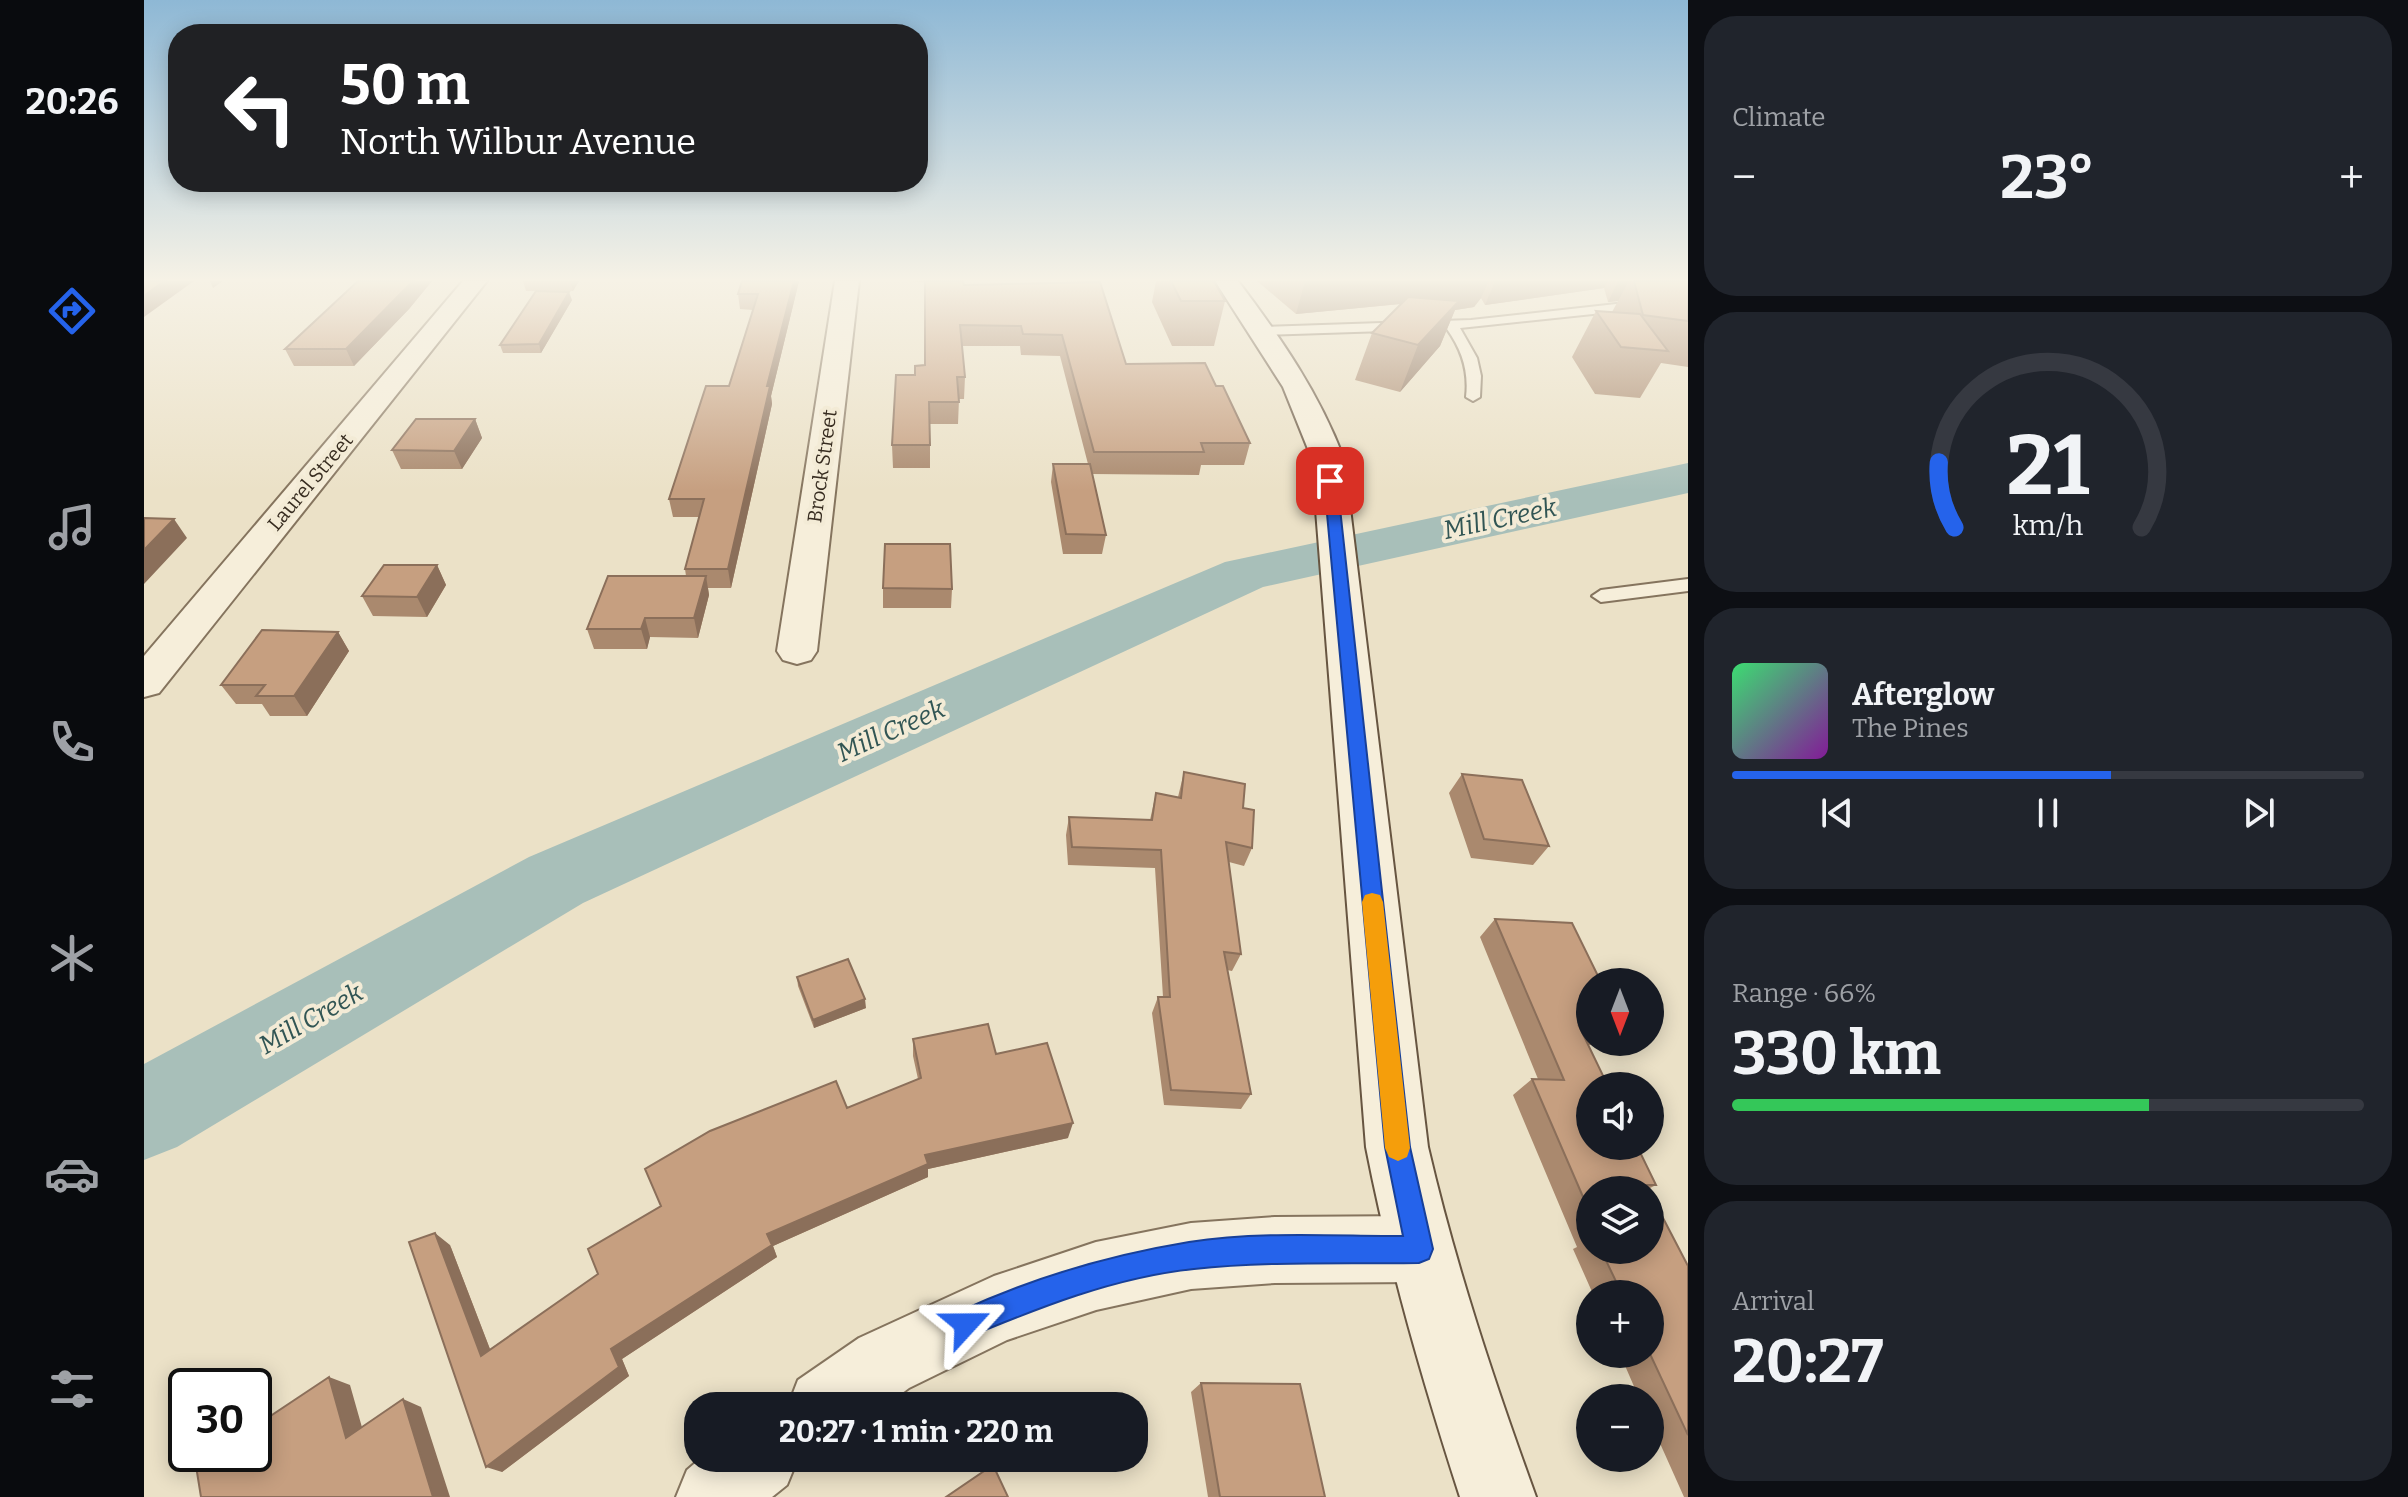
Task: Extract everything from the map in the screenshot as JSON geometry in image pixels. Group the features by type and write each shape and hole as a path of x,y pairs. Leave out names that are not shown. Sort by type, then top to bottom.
{"street":[{"name":"Laurel Street","path":"144,683 418,351"},
{"name":"Brock Street","path":"797,651 838,351"},
{"path":"1276,351 1291,372 1318,427 1328,459 1397,1147 1419,1249 1455,1371 1498,1497"},
{"path":"844,1392 884,1363 994,1310 1096,1276 1191,1256 1275,1250 1419,1249"},
{"path":"714,1497 743,1472"}],"lane":[{"path":"1467,351 1472,360 1476,382 1473,397"},
{"path":"1601,596 1688,585"}],"building":[{"path":"740,351 776,351 728,569 685,569 704,499 669,499 706,386 729,386"},
{"path":"925,351 962,351 965,377 957,377 959,402 929,402 930,445 892,445 896,375 915,375 915,366 925,365"},
{"path":"1066,351 1122,351 1126,364 1205,363 1216,386 1223,386 1250,443 1201,443 1204,452 1094,452"},
{"path":"416,419 475,419 454,451 392,450"},
{"path":"1053,464 1090,464 1106,535 1066,534"},
{"path":"144,518 174,519 144,550"},
{"path":"885,544 950,544 952,589 883,588"},
{"path":"384,565 437,565 417,597 362,596"},
{"path":"608,576 706,576 694,618 645,618 641,629 587,629"},
{"path":"262,630 338,632 294,696 256,696 265,685 221,685"},
{"path":"1184,772 1245,784 1243,808 1254,810 1252,848 1226,842 1241,954 1224,952 1251,1094 1171,1090 1158,997 1170,997 1161,850 1072,847 1069,817 1152,820 1156,793 1181,798"},
{"path":"1462,774 1522,780 1549,846 1484,839"},
{"path":"1495,919 1572,923 1594,968 1576,968 1576,1056 1594,1056 1601,1072 1576,1072 1576,1160 1644,1160 1652,1176 1576,1176 1576,1181 1532,1079 1564,1080"},
{"path":"848,959 865,999 813,1020 797,977"},
{"path":"988,1024 996,1054 1047,1043 1073,1123 925,1155 928,1164 767,1234 772,1245 611,1349 619,1367 486,1467 409,1242 435,1233 481,1356 598,1274 588,1249 661,1206 645,1169 710,1131 836,1081 847,1108 921,1078 913,1039"},
{"path":"1664,1220 1688,1266 1688,1435 1657,1368 1664,1368 1664,1280 1615,1280 1608,1264 1664,1264"},
{"path":"329,1377 346,1438 403,1399 433,1497 201,1497 197,1472 272,1472 272,1415"},
{"path":"1201,1383 1300,1384 1325,1497 1220,1497"},
{"path":"983,1472 996,1472 1008,1497 946,1497"}],"waterway":[{"name":"Mill Creek","path":"144,1114 556,880 1245,574 1688,478"}],"slow traffic":[{"path":"1372,902 1398,1148"}],"route":[{"path":"966,1324 994,1310 1096,1276 1191,1256 1275,1250 1419,1249 1397,1147 1330,481"}]}
